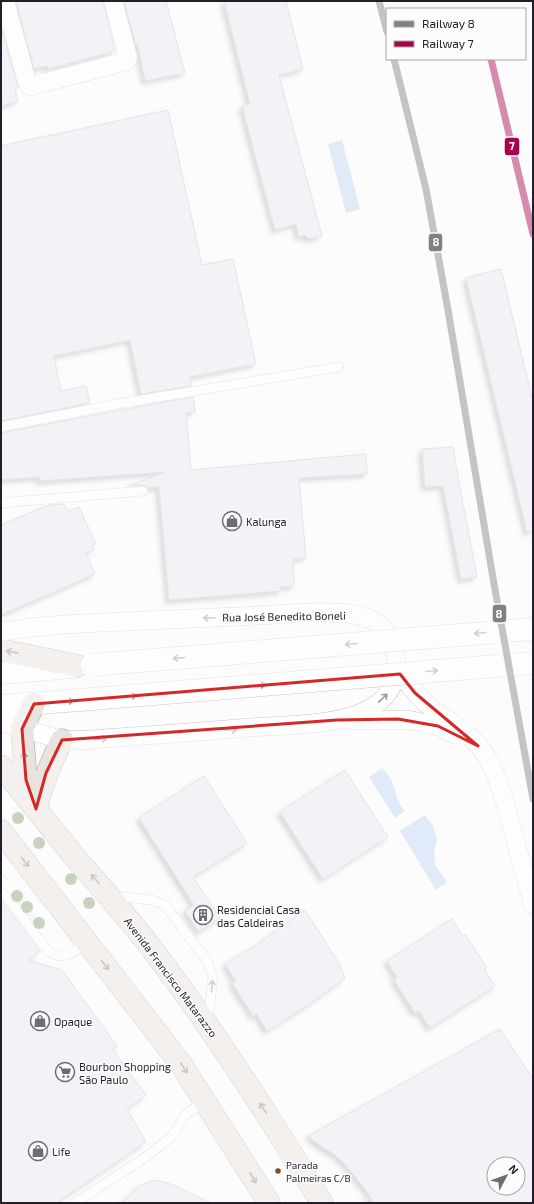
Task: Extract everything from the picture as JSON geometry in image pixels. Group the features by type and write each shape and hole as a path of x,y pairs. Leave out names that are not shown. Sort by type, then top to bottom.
{"main road":[{"path":"1,673 533,629"},
{"path":"1,650 85,666"},
{"path":"1,706 533,663"},
{"path":"34,704 22,729 26,780 36,809"},
{"path":"36,809 46,773 62,740"},
{"name":"Avenida Francisco Matarazzo","path":"1,766 149,946 208,1025 247,1083 322,1203"},
{"path":"1,831 181,1064 269,1203"}],"street":[{"path":"5,1 27,82 30,86 126,62 128,60 113,1"},
{"name":"Rua José Benedito Boneli","path":"1,632 74,624 348,613 368,618 380,626 389,636 395,653 397,670 394,686 374,706 361,713 337,720 84,740 62,740 1,722"},
{"path":"397,670 415,693 430,707 460,727 488,759 499,784 515,836 533,906"},
{"path":"337,720 379,721 404,719 423,722 438,726 478,746"}],"lane":[{"path":"1,427 118,404 339,367"},
{"path":"1,503 143,491"},
{"path":"1,892 10,901 48,951 61,957 66,956 87,942"},
{"path":"109,896 152,900 165,905 207,961 213,977 208,1025"},
{"path":"75,1203 143,1159 170,1138 185,1115 204,1101"}],"path":[{"path":"360,1203 370,1197"}],"highlighted area":[{"path":"400,674 415,693 478,746 438,726 398,719 337,720 62,740 46,773 36,809 26,780 22,729 34,704"}],"green space":[{"path":"16,889 46,928 36,925 10,895"}],"water":[{"path":"342,140 360,209 346,213 328,144"},
{"path":"382,768 391,780 399,802 405,811 395,818 369,777"},
{"path":"425,815 433,826 437,838 434,854 435,865 447,882 436,890 400,831"}],"building":[{"path":"16,1 103,1 115,51 48,69 47,66 34,69"},
{"path":"124,1 166,1 185,73 145,81 138,45 136,45"},
{"path":"224,1 286,1 303,69 279,75 322,236 309,239 305,235 299,237 296,224 275,230 242,106 250,104"},
{"path":"1,26 18,88 15,89 18,101 1,106"},
{"path":"168,110 202,265 233,259 256,364 190,377 191,386 141,394 130,340 54,356 61,391 86,386 90,403 1,421 1,146"},
{"path":"501,269 533,402 533,531 527,532 466,278"},
{"path":"193,397 195,412 186,413 191,470 366,454 367,474 299,478 306,558 293,559 294,586 280,587 281,591 169,600 159,487 148,488 142,485 129,486 165,472 40,481 39,477 1,480 1,433"},
{"path":"453,447 477,577 461,579 443,486 425,487 422,449"},
{"path":"64,504 68,511 79,507 96,544 92,545 94,549 86,553 95,574 1,615 1,525 49,505"},
{"path":"345,770 388,837 323,879 280,812"},
{"path":"204,776 247,843 193,877 220,918 199,932 185,911 194,905 139,818"},
{"name":"Bourbon Shopping São Paulo","path":"1,900 40,951 28,960 62,970 117,1046 113,1050 146,1095 127,1109 146,1142 56,1203 1,1203"},
{"path":"305,910 339,963 345,978 308,1005 267,1031 257,1014 253,1016 232,983 236,981 225,964 247,950 248,951"},
{"path":"452,919 463,936 465,934 487,968 484,969 495,986 430,1028 419,1011 415,1013 394,980 397,978 387,961"},
{"path":"500,1029 533,1079 533,1203 374,1203 347,1166 334,1154 308,1136"},
{"path":"155,1180 176,1186 211,1203 122,1203 141,1185"}],"rail line":[{"name":"8","path":"379,1 386,28"},
{"name":"8","path":"394,60 426,189 494,584 533,799"},
{"name":"7","path":"491,60 533,234"}],"place":[{"name":"Kalunga","path":"232,521"},
{"name":"Residencial Casa das Caldeiras","path":"203,915"},
{"name":"Opaque","path":"40,1021"},
{"name":"Bourbon Shopping São Paulo","path":"65,1072"},
{"name":"Life","path":"38,1151"},
{"name":"Parada Palmeiras C/B","path":"278,1171"}]}
